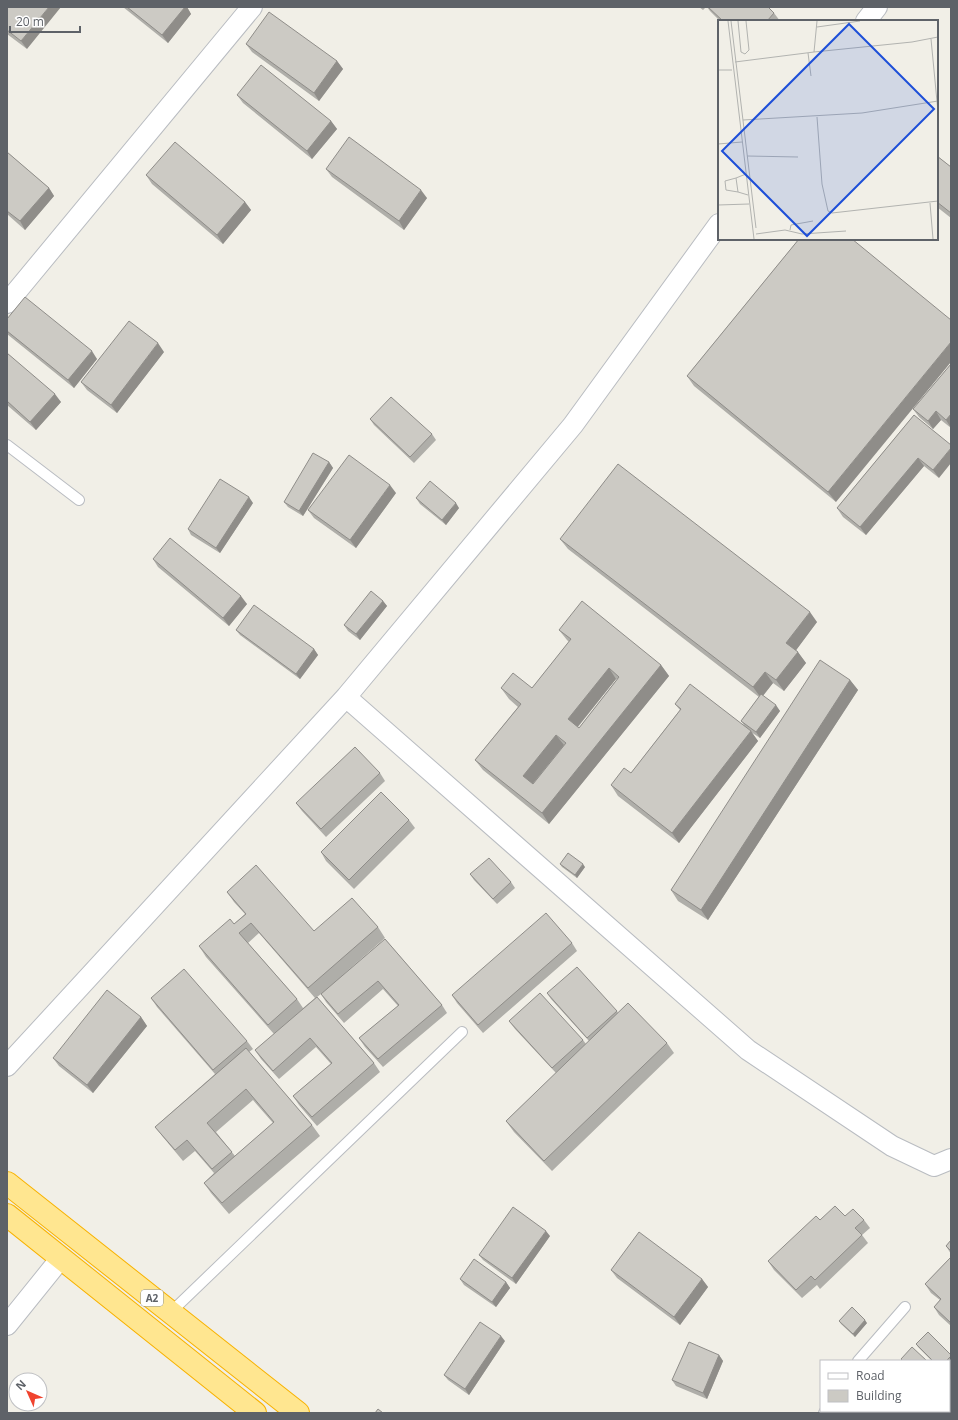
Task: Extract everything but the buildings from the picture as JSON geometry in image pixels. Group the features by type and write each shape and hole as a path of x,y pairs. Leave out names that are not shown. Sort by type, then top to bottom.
{"highway":[{"name":"A2","path":"7,1183 298,1413"},
{"name":"A2","path":"7,1214 255,1413"}],"street":[{"path":"7,303 252,7"},
{"path":"867,20 877,7"},
{"path":"7,1066 346,698 573,425 718,225"},
{"path":"346,698 748,1050 892,1146 934,1166 951,1159"},
{"path":"7,1324 61,1258"}],"lane":[{"path":"7,445 79,500"},
{"path":"170,1313 462,1032"},
{"path":"859,1360 905,1307"}]}
